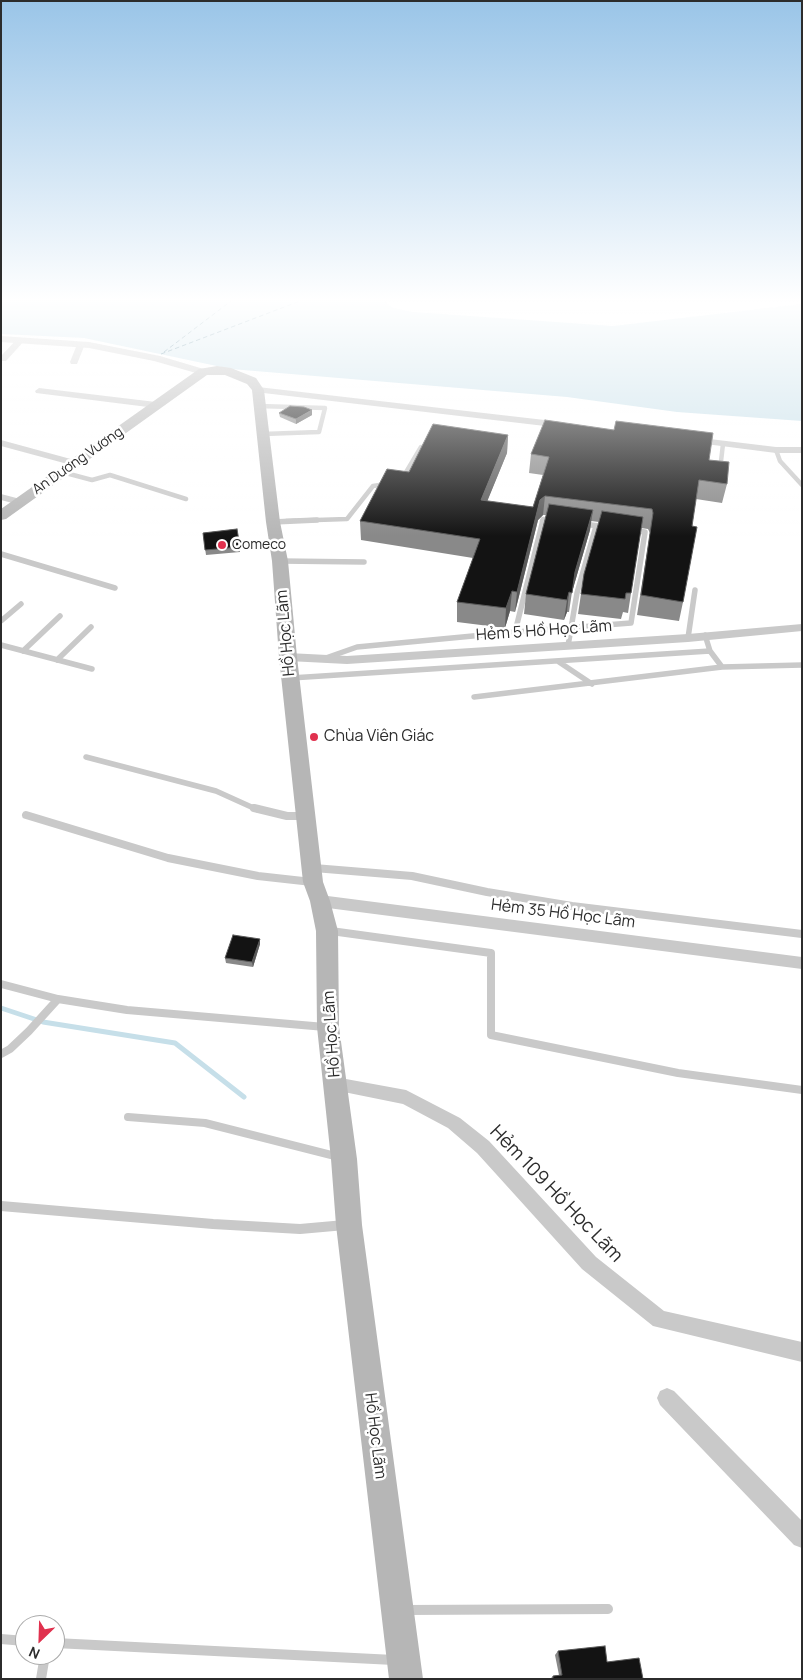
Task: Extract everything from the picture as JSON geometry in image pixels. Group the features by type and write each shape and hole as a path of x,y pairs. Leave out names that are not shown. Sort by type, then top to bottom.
{"main road":[{"name":"An Dương Vương","path":"1,516 192,379"},
{"path":"248,379 252,381 258,398"},
{"name":"Hồ Học Lãm","path":"258,398 273,522 280,561 305,816 315,884 327,932 328,1027 344,1159 349,1225 405,1670"}],"street":[{"path":"39,391 156,405"},
{"path":"258,398 575,427"},
{"path":"684,439 776,450 802,450"},
{"path":"1,443 75,463"},
{"path":"1,497 20,502"},
{"name":"Hẻm 5 Hồ Học Lãm","path":"289,668 323,659 348,660 688,638 802,627"},
{"name":"Hẻm 35 Hồ Học Lãm","path":"315,884 802,963"},
{"name":"Hẻm 109 Hồ Học Lãm","path":"336,1084 406,1097 454,1123 483,1147 589,1263 660,1319 802,1352"},
{"path":"667,1398 802,1537"}],"lane":[{"path":"258,398 325,408 319,432 262,434"},
{"path":"719,478 723,444"},
{"path":"400,482 421,447"},
{"path":"776,450 780,461 802,485"},
{"path":"62,472 92,480 110,475 186,498"},
{"path":"273,522 347,519 373,486 391,483"},
{"path":"323,659 358,647 515,632 572,626 631,623 645,532 543,518 515,632"},
{"path":"568,646 577,593 596,526"},
{"path":"1,554 115,588"},
{"path":"280,561 364,562"},
{"path":"688,638 695,590"},
{"path":"1,621 21,604"},
{"path":"22,650 60,616"},
{"path":"57,660 91,627"},
{"path":"704,635 710,651 722,667"},
{"path":"1,645 92,669"},
{"path":"289,668 441,667 559,662 710,651"},
{"path":"559,662 592,684"},
{"path":"474,697 722,667 802,665"},
{"path":"86,757 216,791 255,809 287,816 305,816"},
{"path":"26,816 168,858 258,876 315,884 412,876 487,892 572,906 802,934"},
{"path":"327,932 349,932 491,953 491,1036 678,1073 802,1090"},
{"path":"1,984 58,999 126,1010 226,1020 328,1027"},
{"path":"1,1054 10,1049 29,1031 58,999"},
{"path":"128,1118 205,1123 344,1159"},
{"path":"1,1206 213,1224 300,1229 349,1225"},
{"path":"397,1610 608,1609"},
{"path":"1,1640 15,1641"},
{"path":"65,1644 405,1670"},
{"path":"40,1679 43,1665"}],"water":[{"path":"356,379 802,379 802,421 677,412 567,397"}],"building":[{"path":"290,406 304,407 312,410 296,419 279,413"},
{"path":"545,420 614,430 616,421 713,433 709,460 729,462 727,484 699,480 692,526 697,527 683,602 641,595 652,509 545,496 540,500 517,592 512,591 506,608 457,602 480,539 360,521 387,469 409,472 433,424 508,435 481,500 533,507 549,457 531,454"},
{"path":"549,504 593,510 575,572 572,593 569,592 567,600 526,594"},
{"path":"602,511 643,517 631,593 626,593 625,599 581,594 584,574"},
{"name":"Comeco","path":"237,529 240,547 205,550 203,533"},
{"path":"233,935 260,939 252,962 225,958"},
{"path":"605,1646 607,1662 639,1658 643,1679 553,1679 553,1676 562,1675 558,1651"}],"waterway":[{"path":"1,1008 43,1022 175,1043 244,1097"}],"place":[{"name":"Comeco","path":"222,545"},
{"name":"Chùa Viên Giác","path":"314,737"}]}
